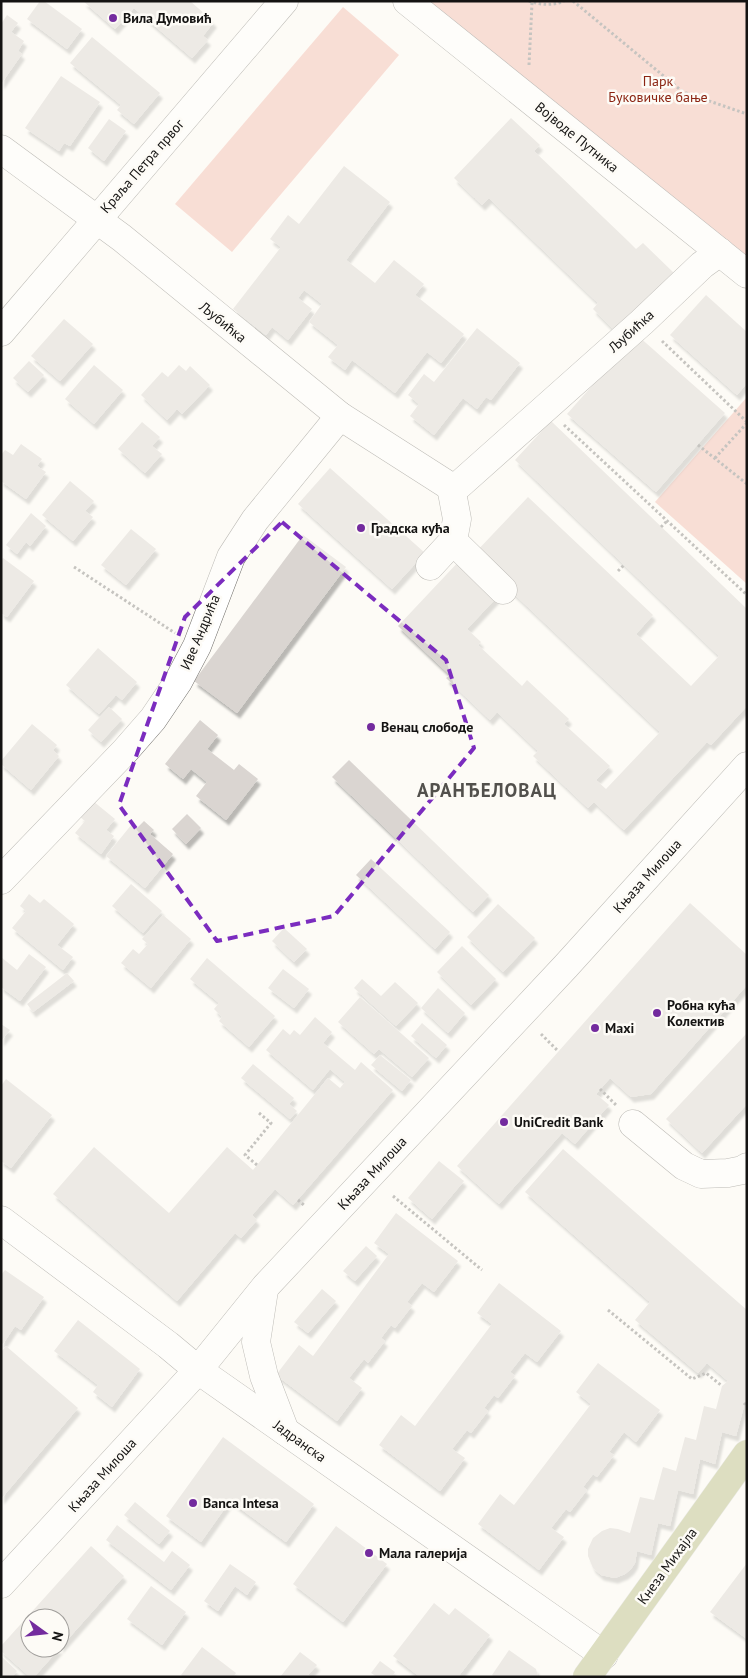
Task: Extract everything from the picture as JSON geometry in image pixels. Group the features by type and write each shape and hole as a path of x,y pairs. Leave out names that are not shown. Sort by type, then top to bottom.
{"main road":[{"name":"Кнеза Михајла","path":"587,1677 747,1454"}],"street":[{"name":"Краља Петра првог","path":"1,332 284,1"},
{"name":"Војводе Путника","path":"407,1 747,274"},
{"name":"Љубићка","path":"1,149 97,220 340,416 451,487 459,485 642,322 702,265 720,252"},
{"name":"Иве Андрића","path":"1,880 153,718 178,682 197,646 231,557 255,520 340,416"},
{"path":"430,566 452,541 457,519 451,487"},
{"path":"452,541 503,590"},
{"name":"Књаза Милоша","path":"1,1584 198,1370 264,1288 566,966 747,766"},
{"path":"633,1124 684,1166 701,1174 728,1173 747,1167"},
{"name":"Јадранска","path":"1,1220 168,1345 198,1370 604,1655"},
{"path":"264,1288 256,1342 264,1376 285,1431"}],"path":[{"path":"528,98 530,2 545,5 558,4 564,1"},
{"path":"574,1 683,92 747,114"},
{"path":"642,322 747,422 714,458"},
{"path":"546,408 747,595"},
{"path":"698,445 747,484"},
{"path":"661,527 667,521"},
{"path":"618,571 624,565"},
{"path":"74,568 197,646"},
{"path":"542,1034 558,1051"},
{"path":"257,1165 245,1155 271,1123 259,1113"},
{"path":"393,1196 482,1270"},
{"path":"298,1200 306,1206"},
{"path":"608,1310 692,1379 706,1373 722,1386"}],"highlighted area":[{"path":"282,522 446,660 474,748 334,916 217,941 119,805 185,617"}],"green space":[{"name":"Парк Буковичке бање","path":"405,1 747,1 747,272"},
{"path":"343,7 399,55 232,252 175,204"},
{"path":"747,397 747,584 655,502"}],"building":[{"path":"40,1 44,1 82,29 67,49 27,19"},
{"path":"83,1 190,1 214,22 203,36 208,40 192,58 134,8 115,29"},
{"path":"7,15 18,23 11,32 24,41 18,51 22,54 1,84 1,24"},
{"path":"92,37 160,93 134,124 117,110 121,105 70,63"},
{"path":"61,76 100,102 70,146 64,143 59,151 25,128"},
{"path":"511,118 540,145 534,151 636,249 643,243 675,274 618,334 593,309 598,303 489,198 482,205 454,178"},
{"path":"109,119 126,131 104,161 88,148"},
{"path":"344,166 390,202 346,260 375,283 394,260 424,284 415,295 464,334 441,363 427,352 395,393 352,360 345,370 328,357 338,345 309,322 322,304 304,290 298,298 312,309 288,340 272,327 266,335 233,309 281,247 270,239 288,215 299,224"},
{"path":"706,295 747,332 747,383 737,395 670,335"},
{"path":"64,319 93,344 60,381 31,356"},
{"path":"477,328 520,363 491,400 486,397 477,409 463,398 434,435 410,416 419,404 408,395 424,374 434,382"},
{"path":"637,335 725,413 656,492 567,414"},
{"path":"29,361 44,375 28,392 13,378"},
{"path":"94,365 123,390 94,424 65,399"},
{"path":"179,365 186,371 190,366 210,385 182,414 177,409 167,420 141,395 162,372 168,377"},
{"path":"551,421 747,609 747,706 711,745 707,742 624,830 594,802 588,808 533,756 538,751 497,712 490,720 446,678 450,675 398,626 461,559 499,595 467,629 481,642 478,645 522,686 527,680 569,719 564,724 610,766 596,780 606,789 660,732 473,555 528,497 653,615 636,634 691,686 719,656 515,460"},
{"path":"142,422 160,437 152,446 162,454 145,473 118,449"},
{"path":"21,444 42,459 37,466 46,472 26,499 1,481 1,455 5,450 13,455"},
{"name":"Градска кућа","path":"330,468 425,553 392,589 298,504"},
{"path":"70,481 94,501 85,511 93,517 73,541 42,515"},
{"path":"31,513 46,526 30,546 26,542 17,554 6,545"},
{"path":"131,529 156,549 126,585 101,565"},
{"path":"303,535 346,567 237,713 194,681"},
{"path":"3,558 34,581 7,617 1,613 1,560"},
{"path":"98,648 137,682 122,700 116,695 99,714 66,685"},
{"path":"109,707 122,719 101,742 88,730"},
{"path":"200,720 218,735 207,749 234,770 239,764 258,779 226,820 196,796 207,782 191,769 183,779 165,764"},
{"path":"32,724 57,745 53,750 59,756 31,790 1,764 1,761"},
{"path":"349,760 489,895 473,912 332,777"},
{"path":"93,801 115,819 106,830 114,836 101,854 75,833 85,821 80,817"},
{"path":"187,814 201,828 186,844 172,829"},
{"path":"144,821 154,830 150,834 173,854 145,888 106,856 132,824 137,828"},
{"path":"371,859 450,932 435,949 356,875"},
{"path":"131,884 162,911 143,933 112,906"},
{"path":"29,894 40,903 44,899 74,924 57,945 73,957 63,970 12,928 26,911 20,906"},
{"name":"Робна кућа Колектив","path":"690,903 747,955 747,985 651,1094 631,1097 610,1078 596,1094 609,1105 575,1144 562,1133 499,1204 457,1166"},
{"path":"498,904 535,938 503,972 467,937"},
{"path":"163,915 191,939 151,988 121,963 133,949 139,954 148,944 142,939"},
{"path":"284,928 307,949 294,962 272,941"},
{"path":"462,946 496,979 471,1005 437,972"},
{"path":"29,954 46,967 20,1001 1,987 1,957 17,970"},
{"path":"207,958 275,1016 249,1047 219,1021 222,1017 214,1009 219,1003 190,979"},
{"path":"283,969 309,989 294,1008 268,988"},
{"path":"67,973 74,981 33,1012 27,1004"},
{"path":"362,979 381,996 395,982 418,1003 396,1026 354,988"},
{"path":"438,988 465,1013 448,1033 421,1008"},
{"path":"360,997 429,1058 412,1077 379,1049 374,1054 338,1022"},
{"path":"315,1017 332,1032 323,1043 355,1070 361,1062 393,1090 293,1205 275,1189 252,1215 257,1220 241,1238 235,1233 177,1301 53,1194 94,1147 169,1213 227,1147 253,1170 328,1078 340,1088 345,1082 330,1069 313,1090 266,1050 283,1029 290,1035 294,1030 300,1035"},
{"path":"422,1023 447,1045 436,1058 411,1036"},
{"path":"1,1024 10,1030 1,1041"},
{"path":"747,1033 747,1104 702,1153 666,1119"},
{"path":"380,1055 411,1080 402,1091 371,1065"},
{"path":"253,1064 294,1098 289,1104 297,1111 290,1119 241,1078"},
{"path":"6,1079 52,1115 11,1168 1,1161 1,1086"},
{"path":"563,1149 747,1310 747,1395 736,1436 722,1432 715,1464 700,1459 693,1494 678,1490 670,1526 658,1523 651,1555 637,1551 635,1563 631,1569 615,1578 601,1575 593,1568 588,1556 588,1549 593,1538 610,1528 630,1533 640,1497 654,1500 663,1467 676,1471 685,1437 696,1440 704,1406 716,1409 722,1386 728,1381 707,1363 698,1373 635,1320 650,1302 525,1192"},
{"path":"439,1161 464,1181 432,1219 408,1198"},
{"path":"396,1213 458,1261 434,1292 422,1283 407,1302 412,1306 395,1328 391,1325 381,1338 385,1341 368,1363 364,1359 349,1378 362,1388 337,1421 276,1375 299,1345 313,1356 389,1254 374,1243"},
{"path":"366,1246 377,1256 355,1281 343,1271"},
{"path":"5,1270 44,1297 21,1330 15,1326 3,1344 1,1343 1,1275"},
{"path":"499,1283 561,1331 537,1362 525,1353 510,1372 515,1376 498,1398 494,1395 484,1408 488,1411 471,1433 467,1430 452,1449 465,1458 440,1491 379,1445 401,1415 415,1426 492,1324 477,1313"},
{"path":"322,1289 336,1301 308,1333 294,1322"},
{"path":"78,1320 140,1369 112,1407 93,1392 98,1385 54,1351"},
{"path":"6,1346 78,1408 1,1499 1,1352"},
{"path":"598,1363 660,1410 636,1442 624,1432 609,1452 614,1455 597,1477 593,1474 583,1487 587,1490 570,1512 566,1509 551,1528 564,1537 539,1570 478,1524 500,1494 514,1505 591,1404 576,1392"},
{"path":"223,1437 314,1504 286,1542 230,1501 201,1542 166,1516"},
{"path":"135,1502 170,1531 159,1544 124,1515"},
{"path":"117,1525 164,1562 172,1551 190,1565 171,1590 106,1540"},
{"path":"336,1526 387,1564 343,1622 293,1584"},
{"path":"91,1546 124,1576 70,1637 70,1608 35,1608"},
{"path":"747,1563 747,1639 710,1612"},
{"path":"230,1564 256,1582 247,1595 235,1586 218,1611 204,1601"},
{"path":"151,1586 186,1612 162,1645 127,1619"},
{"path":"434,1603 449,1615 455,1608 490,1635 458,1677 420,1677 393,1656"},
{"path":"20,1625 20,1658 51,1658 34,1677 30,1677 1,1651 1,1646"},
{"path":"202,1647 236,1673 233,1677 184,1677 181,1675"},
{"path":"509,1650 536,1669 538,1677 495,1677 492,1675"},
{"path":"300,1652 317,1665 308,1675 311,1677 280,1677"},
{"path":"1,1656 17,1671 12,1677 1,1677"},
{"path":"380,1661 395,1672 392,1677 377,1677 371,1673"}],"place":[{"name":"Вила Думовић","path":"113,18"},
{"name":"Градска кућа","path":"361,528"},
{"name":"Венац слободе","path":"371,727"},
{"name":"Робна кућа Колектив","path":"657,1013"},
{"name":"Maxi","path":"595,1028"},
{"name":"UniCredit Bank","path":"504,1122"},
{"name":"Banca Intesa","path":"193,1503"},
{"name":"Мала галерија","path":"369,1553"}],"district":[{"name":"АРАНЂЕЛОВАЦ","path":"487,790"}]}
